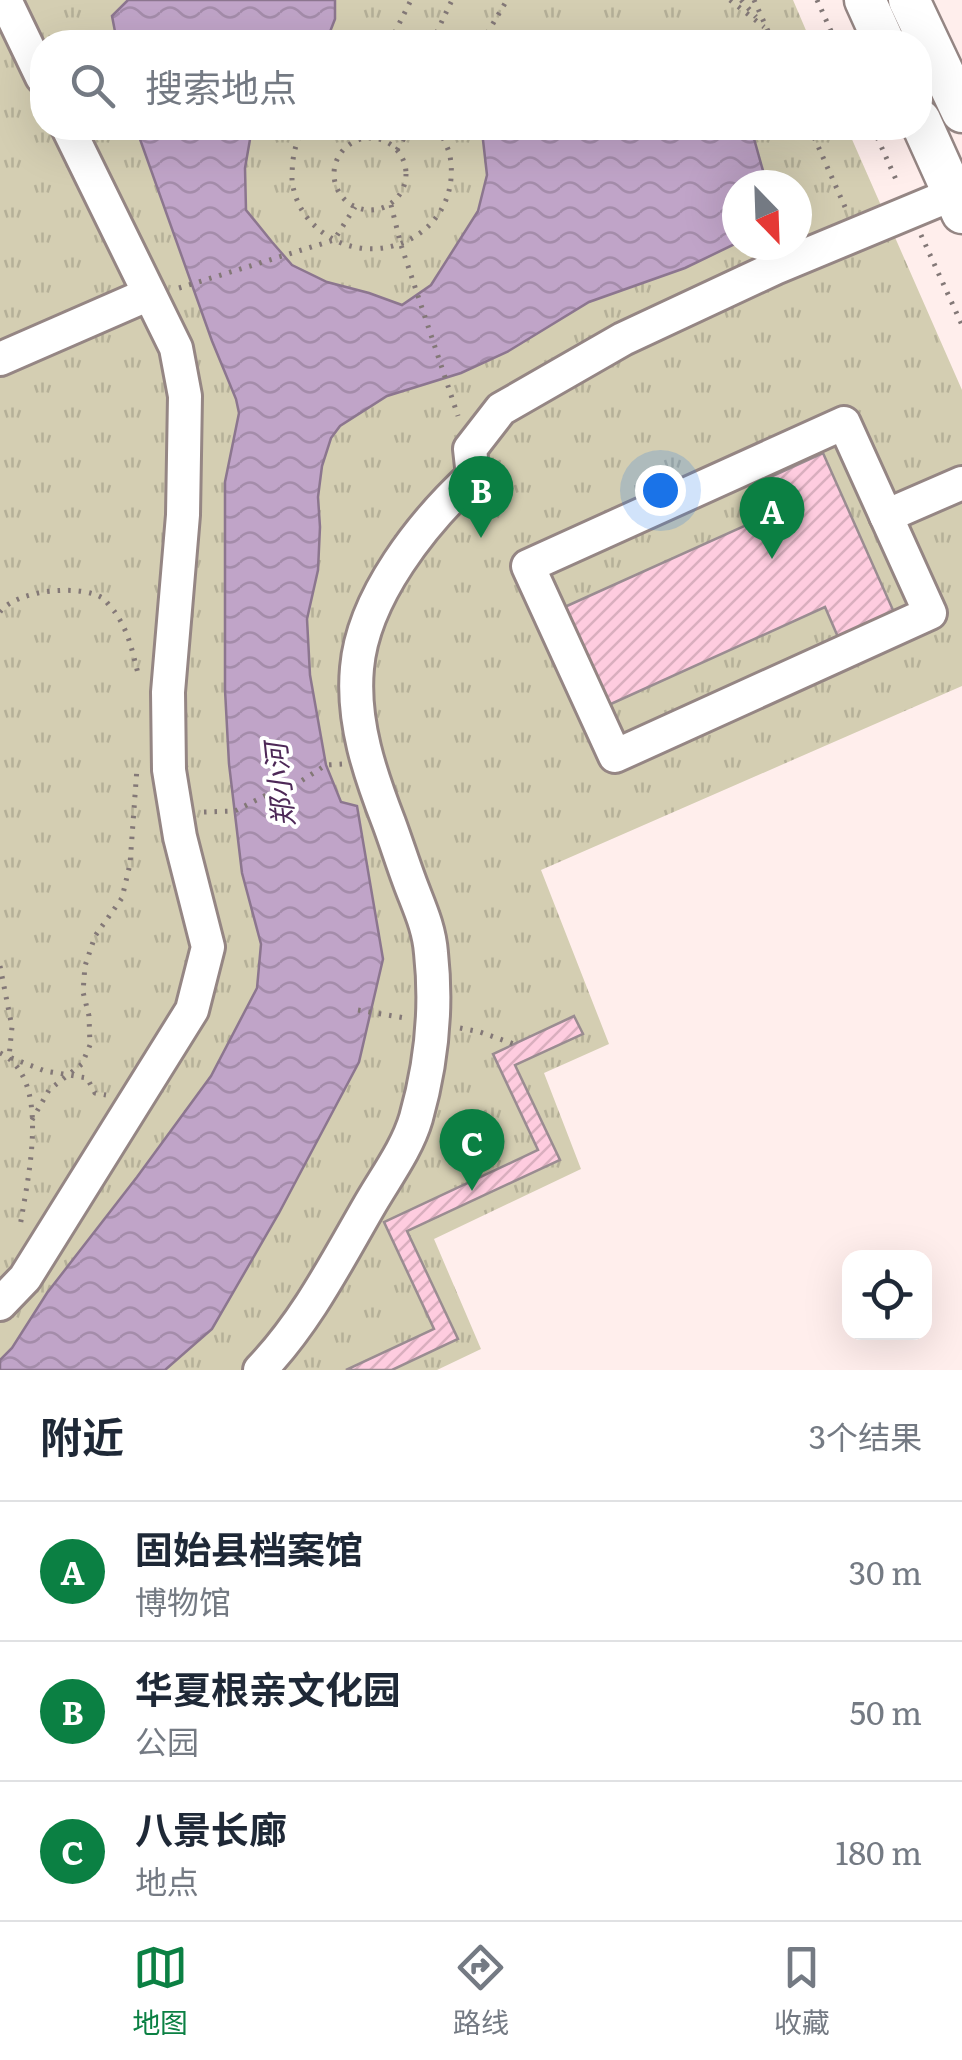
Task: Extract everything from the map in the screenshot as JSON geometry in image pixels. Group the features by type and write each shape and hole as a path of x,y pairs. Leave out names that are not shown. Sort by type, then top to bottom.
{"main road":[{"path":"864,0 878,30"},
{"path":"909,0 923,30"},
{"path":"932,49 962,112"},
{"path":"929,140 958,203"}],"lane":[{"path":"5,0 30,51"},
{"path":"0,1304 24,1278 192,1010 208,948 180,837 170,770 168,692 183,515 186,396 165,290 75,140"},
{"path":"260,1370 311,1306 392,1166 414,1122 428,1063 433,1016 432,954 427,924 366,762 357,700 357,667 364,633 390,577 442,505 473,476 470,449 501,409 623,339 775,268 857,234 958,203"},
{"path":"0,359 165,290"},
{"path":"844,423 886,516 930,614 615,756 528,566 844,423"},
{"path":"886,516 962,483"}],"path":[{"path":"396,30 411,0"},
{"path":"438,30 452,0"},
{"path":"489,30 507,0"},
{"path":"730,0 766,29"},
{"path":"742,0 766,29"},
{"path":"754,0 766,29"},
{"path":"817,0 831,30"},
{"path":"298,140 292,160 293,187 303,213 321,234 346,247 373,250 400,245 424,230 441,208 450,182 450,155 443,140"},
{"path":"359,140 340,154 334,182 340,195 355,207 378,210 391,205 401,194 406,167 398,150 377,140"},
{"path":"398,150 403,140"},
{"path":"815,140 857,234"},
{"path":"391,205 400,245 456,410"},
{"path":"165,290 334,240 355,207"},
{"path":"0,612 4,606 39,591 84,592 104,599 126,628 140,679"},
{"path":"32,1120 49,1090 82,1064 90,1045 84,966 95,936 122,898 130,864 139,753"},
{"path":"223,811 235,811 274,791 298,784 326,765 346,764"},
{"path":"0,966 12,1026 9,1057 21,1070 30,1092 32,1120 20,1235"},
{"path":"0,1052 44,1071 86,1078 95,1093 139,1094"}],"green space":[{"path":"0,0 793,0 806,30 30,30 30,140 852,140 962,390 962,686 541,870 609,1044 544,1073 581,1169 434,1239 481,1349 437,1370 0,1370"}],"water":[{"path":"128,0 335,0 331,30 115,30 112,16"},
{"name":"郑小河","path":"140,140 250,140 245,168 246,210 292,265 327,282 402,305 431,285 478,211 487,175 483,140 754,140 763,170 722,170 722,250 685,268 589,302 507,352 461,373 387,396 340,426 331,438 322,466 318,570 307,619 310,675 326,765 341,802 357,806 383,959 359,1062 212,1329 165,1370 0,1370 0,1360 47,1293 211,1076 257,988 261,944 242,873 225,690 225,482 239,413"}],"building":[{"path":"823,453 897,619 841,644 825,607 602,708 558,610 780,510 766,479"},
{"path":"574,1016 583,1034 515,1065 560,1160 407,1231 458,1339 392,1370 346,1370 434,1329 384,1222 538,1150 493,1054"}],"place":[{"name":"华夏根亲文化园","path":"481,538"},
{"name":"固始县档案馆","path":"772,559"},
{"name":"八景长廊","path":"472,1191"}]}
